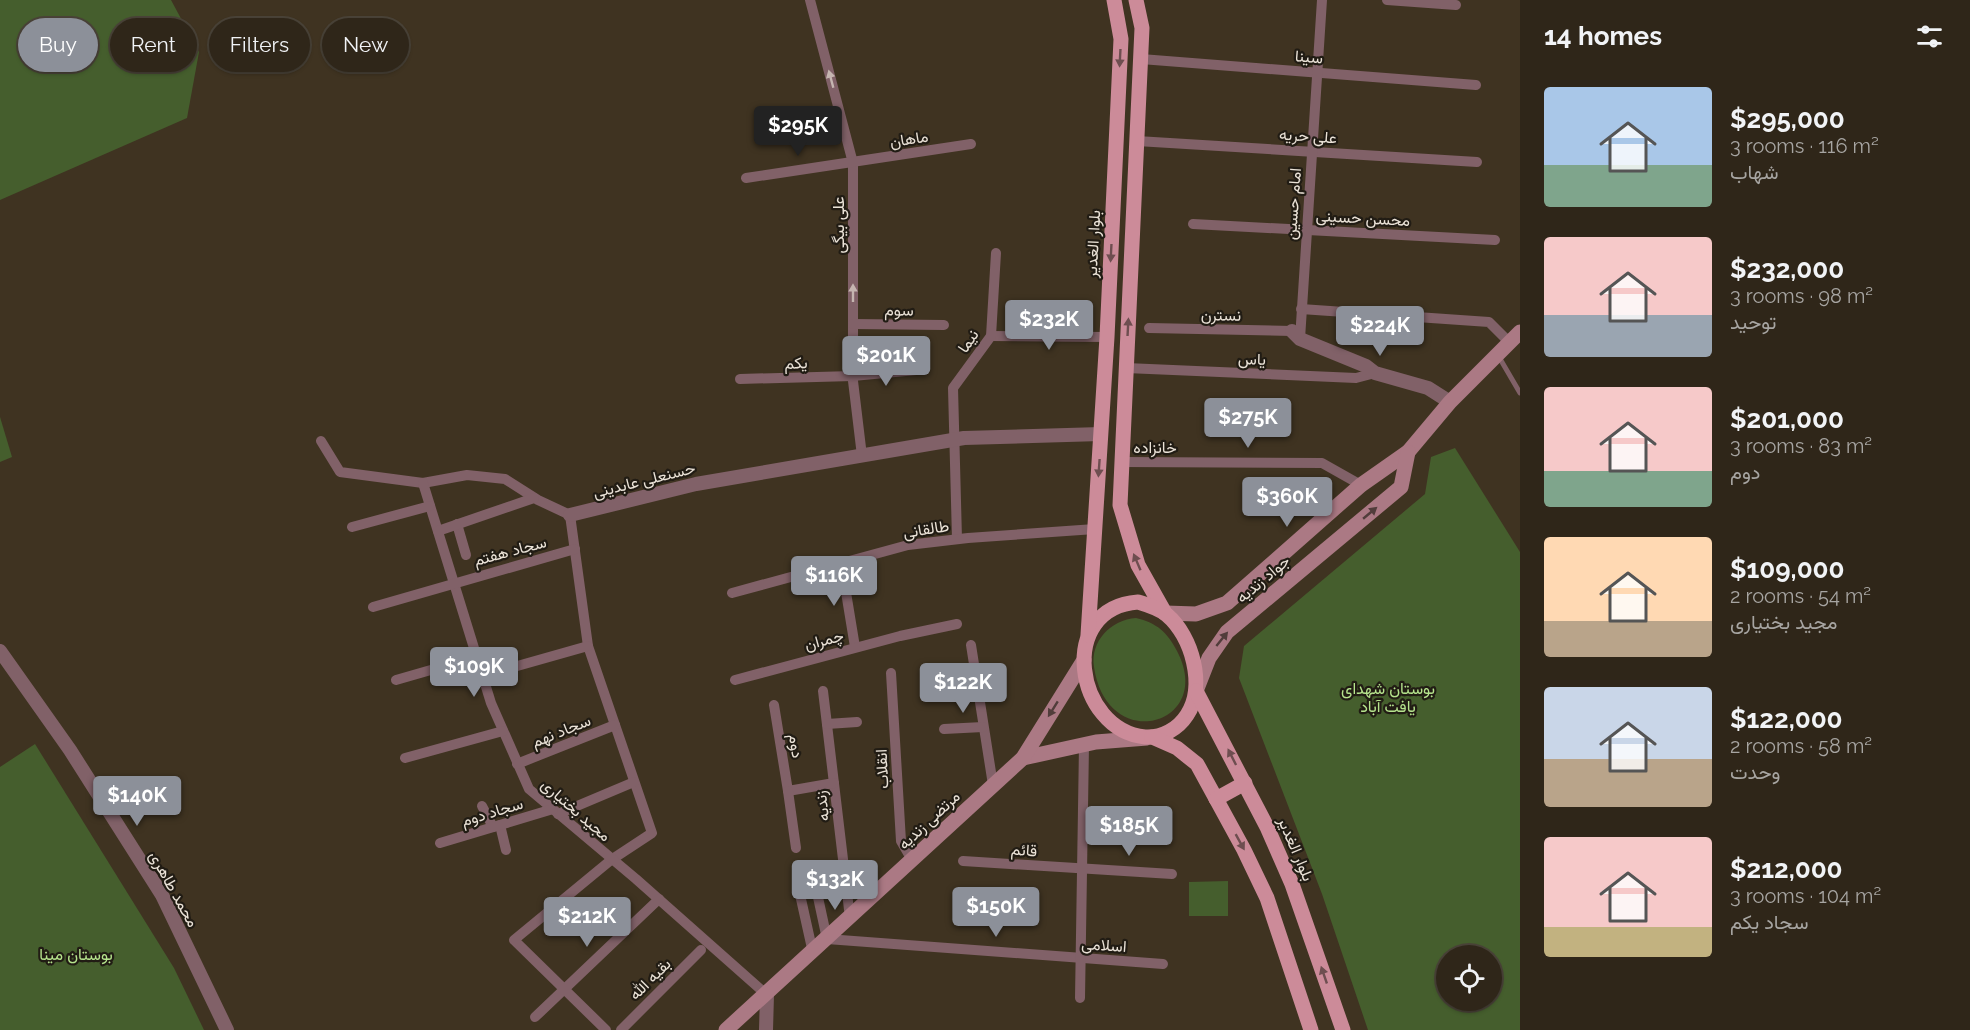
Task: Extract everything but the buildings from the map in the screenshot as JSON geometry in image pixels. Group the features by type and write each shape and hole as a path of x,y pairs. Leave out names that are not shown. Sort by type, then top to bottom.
{"main road":[{"name":"بلوار الغدیر","path":"1088,635 1107,337 1121,39 1114,0"},
{"path":"1136,0 1142,28"},
{"path":"1023,758 1084,745 1152,737 1169,732 1182,722 1196,691 1188,646 1180,629 1165,613 1138,564 1120,506 1142,28 1149,0"},
{"name":"جواد زندیه","path":"1165,613 1196,614 1227,603 1361,485 1408,452 1449,402 1515,338"},
{"name":"جواد زندیه","path":"1196,691 1209,658 1227,632 1401,487 1408,452"},
{"path":"1165,613 1138,602 1121,604 1100,615 1088,635 1084,660 1093,697 1108,720 1126,733 1152,737 1177,748 1197,764 1267,898 1311,1030"},
{"name":"مرتضی زندیه","path":"726,1030 813,953 1023,758 1084,660"},
{"name":"بلوار الغدیر","path":"1196,691 1245,783 1292,884 1343,1030"},
{"path":"1216,799 1245,783"}],"street":[{"name":"علی بیگی","path":"810,0 853,164 853,376 862,456"},
{"name":"امام حسین","path":"1296,335 1301,309 1322,0"},
{"path":"1387,0 1456,6"},
{"name":"سینا","path":"1141,59 1476,85"},
{"name":"علی حریه","path":"1137,141 1477,162"},
{"name":"ماهان","path":"746,178 853,164 971,144"},
{"name":"محسن حسینی","path":"1193,224 1494,240"},
{"name":"نیما","path":"957,539 953,387 991,336 996,253"},
{"path":"1301,309 1489,322 1515,338"},
{"name":"سوم","path":"853,324 944,325"},
{"name":"نسترن","path":"1149,328 1296,335"},
{"path":"1296,335 1366,366 1375,374 1428,388 1449,402"},
{"path":"991,336 1107,337"},
{"name":"یاس","path":"1126,368 1356,378 1375,374"},
{"path":"853,376 916,370"},
{"name":"یکم","path":"740,379 853,376"},
{"name":"حسنعلی عابدینی","path":"570,516 696,484 956,440 1101,434"},
{"path":"321,441 340,471 423,483 467,476 505,479 534,498 570,516 588,646 652,833 611,860 514,940 606,1030"},
{"name":"خانزاده","path":"1122,462 1322,463 1361,485"},
{"name":"مجید بختیاری","path":"423,483 482,676 529,789 767,995"},
{"path":"438,531 534,498"},
{"path":"352,527 430,506"},
{"path":"457,524 466,555"},
{"name":"طالقانی","path":"732,593 908,545 957,539 1095,529"},
{"name":"سجاد هفتم","path":"373,607 453,582 576,549"},
{"path":"841,562 855,647"},
{"name":"چمران","path":"735,680 855,647 957,624"},
{"path":"971,645 993,786"},
{"path":"482,676 588,646"},
{"name":"محمد طاهری","path":"0,651 70,750 162,895 227,1030"},
{"path":"396,680 476,657"},
{"name":"انقلاب","path":"891,673 901,841 912,860"},
{"name":"زندیه","path":"823,691 850,918"},
{"name":"دوم","path":"774,705 796,848"},
{"path":"827,724 857,722"},
{"name":"سجاد نهم","path":"517,764 615,725"},
{"path":"944,729 983,727"},
{"path":"405,758 503,731"},
{"path":"1080,998 1084,745"},
{"name":"سجاد دوم","path":"440,843 555,812 634,782"},
{"path":"788,791 834,783"},
{"path":"482,806 497,826 506,850"},
{"name":"قائم","path":"963,861 1172,874"},
{"path":"816,888 827,939"},
{"path":"535,1017 658,899"},
{"path":"801,900 813,953"},
{"name":"اسلامی","path":"827,939 1163,964"},
{"name":"بقیه الله","path":"621,1030 701,950"},
{"path":"766,1030 767,995"}],"lane":[{"path":"1498,355 1520,393"}],"green space":[{"path":"0,0 171,0 181,18 110,18 110,72 195,72 187,118 0,200"},
{"path":"0,417 12,457 0,462"},
{"name":"بوستان شهدای یافت آباد","path":"1455,448 1520,552 1520,1030 1368,1030 1322,894 1239,678 1244,646 1425,494 1431,457"},
{"path":"1136,618 1156,626 1165,634 1177,651 1185,677 1182,697 1171,712 1155,720 1136,721 1118,712 1103,695 1094,667 1095,649 1104,634 1118,623"},
{"name":"بوستان مینا","path":"35,744 174,968 204,1030 0,1030 0,767"},
{"path":"1228,881 1228,916 1189,916 1189,882"}]}
